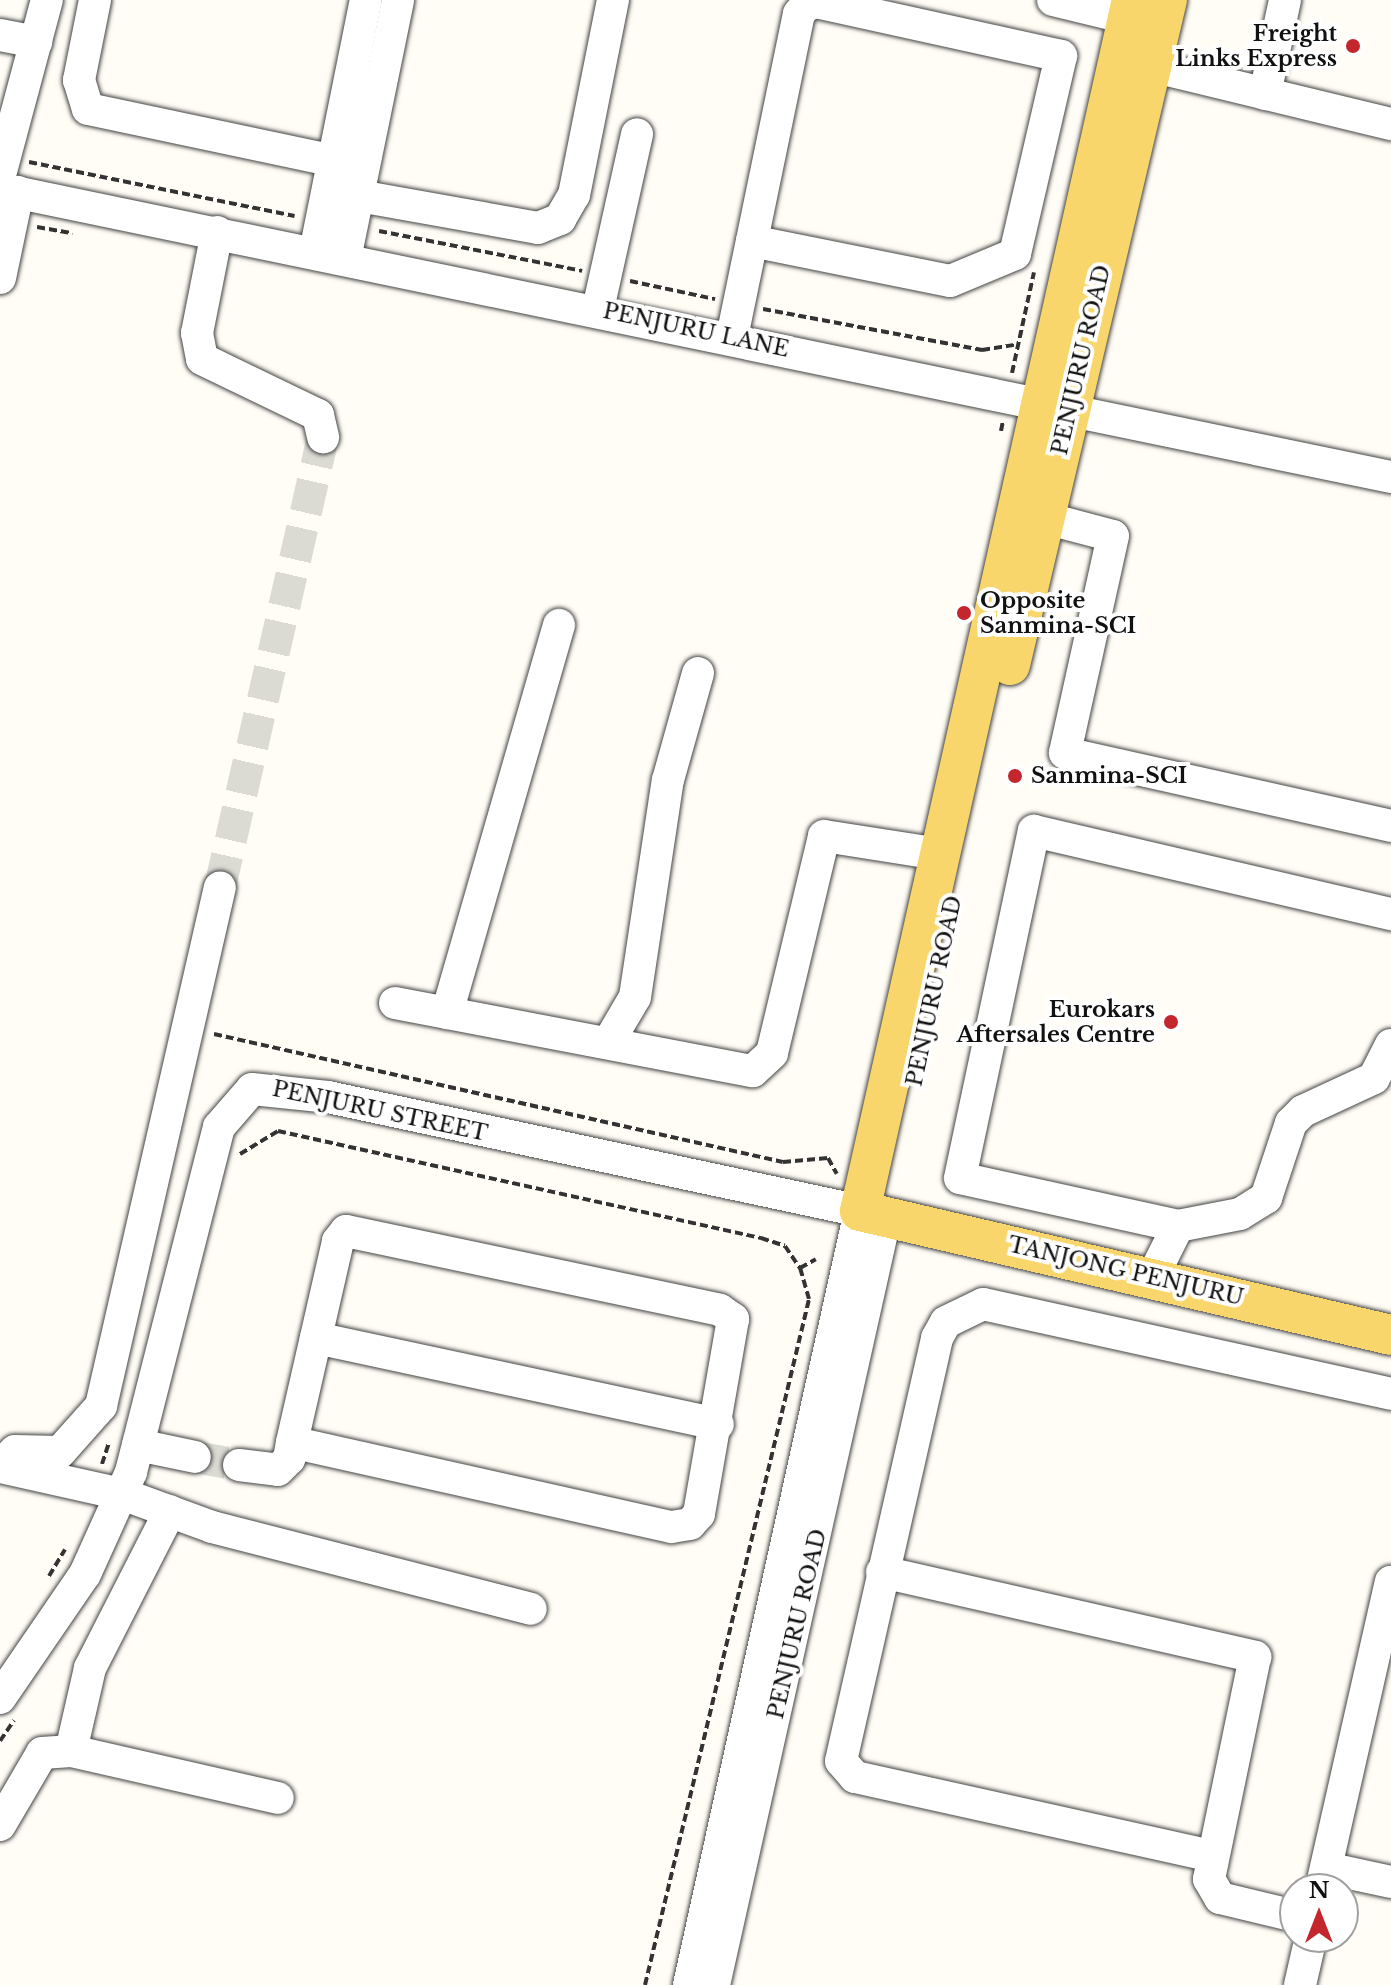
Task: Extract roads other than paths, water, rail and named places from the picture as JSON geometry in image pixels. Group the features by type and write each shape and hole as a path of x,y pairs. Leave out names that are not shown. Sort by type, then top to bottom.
{"main road":[{"name":"PENJURU ROAD","path":"873,1213 939,854 1055,403 1167,0"},
{"name":"PENJURU ROAD","path":"873,1213 1045,518 1055,403 1130,9"},
{"name":"TANJONG PENJURU","path":"873,1213 1153,1276 1391,1335"}],"street":[{"path":"0,278 5,178 47,0"},
{"path":"95,0 79,80 88,109 334,161"},
{"path":"344,214 334,161 366,0"},
{"path":"330,256 344,214 398,0"},
{"path":"344,214 538,228 560,219 574,195 613,0"},
{"path":"1265,94 1285,0"},
{"path":"1065,1 1130,9"},
{"path":"732,337 752,241 805,6 816,2 1061,56 1015,254 950,281 752,241"},
{"path":"0,35 36,42"},
{"path":"1151,66 1391,124"},
{"path":"598,309 637,134"},
{"name":"PENJURU LANE","path":"5,178 217,232 1055,403 1391,477"},
{"path":"217,232 197,333 202,359 318,415 323,437"},
{"path":"1045,518 1113,536 1065,753 1391,826"},
{"path":"447,1013 559,625"},
{"path":"608,1043 635,997 668,780 698,673"},
{"path":"1391,914 1034,831 960,1178 1178,1226 1258,1206 1274,1182 1291,1123 1374,1078 1391,1045"},
{"path":"395,1003 753,1071 772,1053 824,836 939,854"},
{"path":"0,1467 15,1451 60,1452 101,1406 220,887"},
{"name":"PENJURU STREET","path":"130,1470 219,1127 228,1108 258,1086 873,1213"},
{"name":"PENJURU ROAD","path":"689,1985 873,1213"},
{"name":"PENJURU ROAD","path":"714,1985 873,1213"},
{"path":"1153,1276 1178,1226"},
{"path":"239,1465 278,1470 292,1442 338,1241 346,1231 363,1230 720,1310 733,1319 735,1337 699,1514 671,1527 292,1442"},
{"path":"1212,1856 847,1771 839,1752 937,1338 965,1309 983,1304 1391,1394"},
{"path":"316,1338 718,1424"},
{"path":"0,1467 130,1470 195,1457"},
{"path":"130,1470 170,1511 531,1609"},
{"path":"0,1698 85,1574 130,1470"},
{"path":"71,1751 90,1668 170,1511"},
{"path":"882,1572 1255,1657 1209,1879 1220,1898 1279,1912"},
{"path":"1325,1873 1391,1582"},
{"path":"0,1825 33,1761 71,1751 278,1798"},
{"path":"1359,1880 1391,1882"},
{"path":"1300,1985 1307,1953"}],"tunnel":[{"path":"220,887 323,437"},
{"path":"195,1457 239,1465"}],"place":[{"name":"Freight Links Express","path":"1353,46"},
{"name":"Opposite Sanmina-SCI","path":"964,613"},
{"name":"Sanmina-SCI","path":"1015,776"},
{"name":"Eurokars Aftersales Centre","path":"1171,1022"}]}
